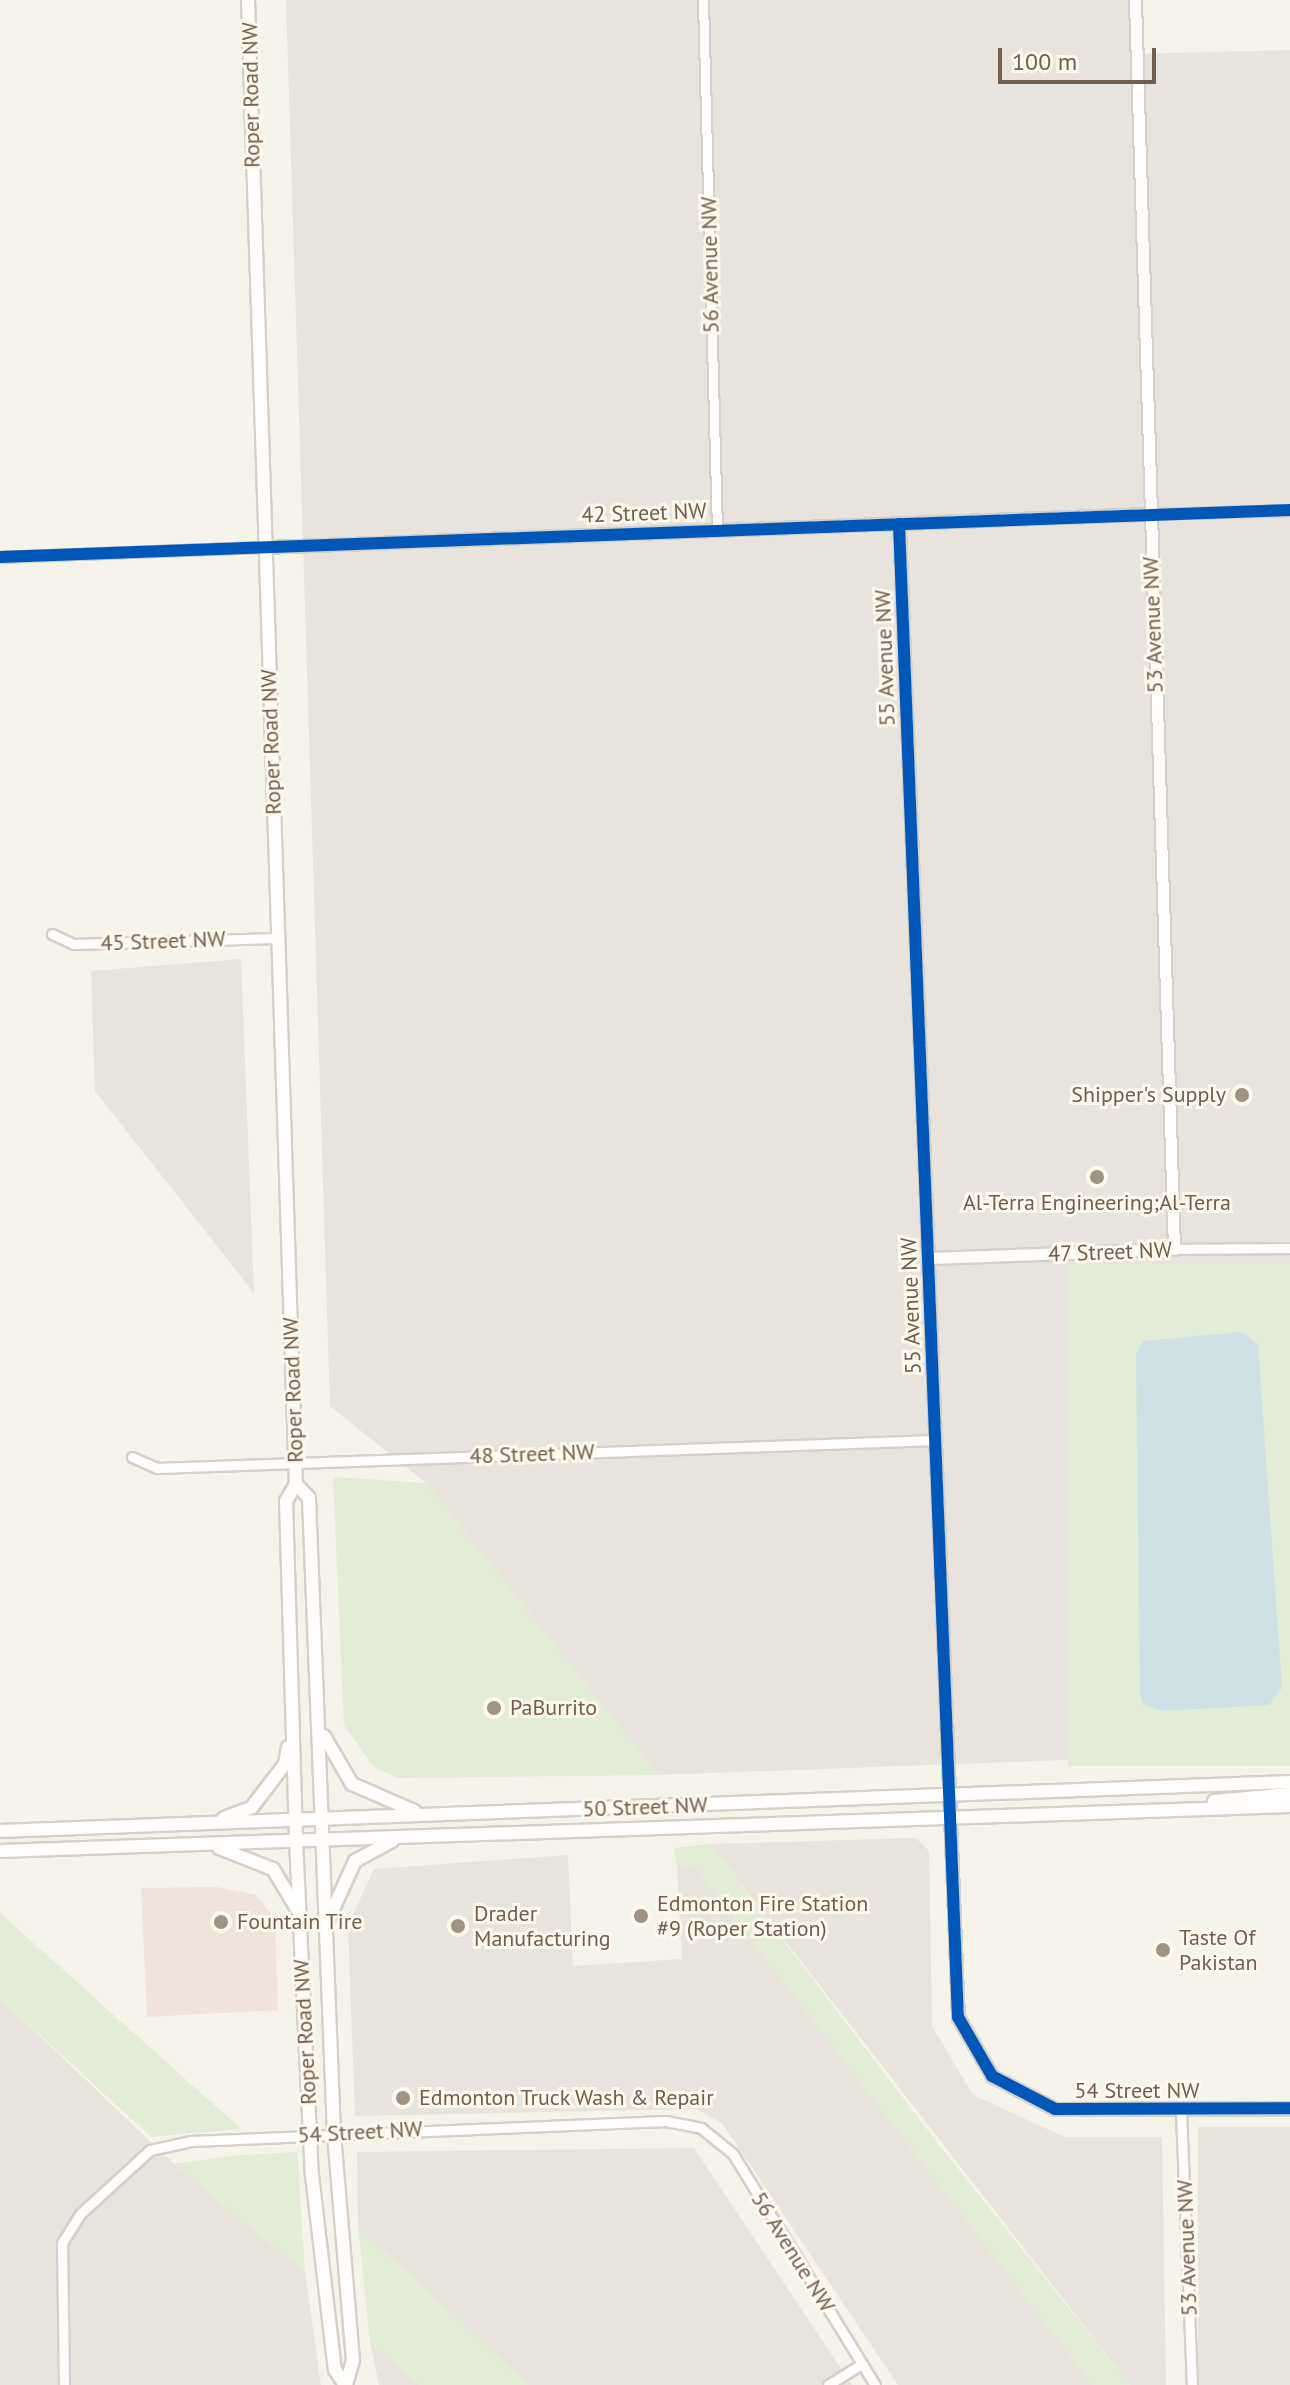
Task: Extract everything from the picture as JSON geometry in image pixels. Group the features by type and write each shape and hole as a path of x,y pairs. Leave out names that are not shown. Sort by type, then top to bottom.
{"main road":[{"name":"Roper Road NW","path":"248,0 296,1463 296,1484 286,1501 296,1840 310,2135 333,2356 346,2385"},
{"name":"Roper Road NW","path":"296,1484 309,1498 334,2134 353,2360 346,2385"},
{"path":"319,1720 335,1765 352,1784 429,1815"},
{"path":"206,1823 252,1807 264,1794 285,1764 293,1725"},
{"name":"50 Street NW","path":"0,1831 1290,1782"},
{"path":"1171,1808 1290,1794"},
{"name":"50 Street NW","path":"0,1851 1290,1806"},
{"path":"326,1928 355,1861 405,1836"},
{"path":"204,1844 273,1869 300,1915"}],"street":[{"name":"56 Avenue NW","path":"703,0 717,530"},
{"name":"53 Avenue NW","path":"1135,0 1174,1249"},
{"name":"42 Street NW","path":"0,557 1290,510"},
{"name":"55 Avenue NW","path":"899,524 930,1258 952,1989 968,2039 992,2076"},
{"name":"45 Street NW","path":"52,934 73,944 277,938"},
{"name":"47 Street NW","path":"930,1258 1290,1248"},
{"name":"48 Street NW","path":"132,1457 157,1468 936,1440"},
{"name":"54 Street NW","path":"992,2076 1055,2109 1181,2112 1290,2108"},
{"name":"53 Avenue NW","path":"1181,2112 1192,2385"},
{"name":"54 Street NW","path":"64,2385 62,2243 90,2203 150,2150 334,2134 666,2121 701,2128"},
{"name":"56 Avenue NW","path":"701,2128 733,2154 875,2385"},
{"path":"828,2385 862,2364"}],"shaded area":[{"path":"286,0 1132,0 1133,54 1290,50 1290,1264 1068,1272 1092,1759 658,1775 426,1483 330,1406"},
{"path":"241,959 254,1293 95,1091 91,971"},
{"path":"1241,1332 1258,1345 1282,1688 1269,1705 1162,1711 1143,1704 1140,1693 1136,1354 1143,1341"},
{"path":"916,1838 929,1851 932,2026 973,2095 1065,2137 1162,2137 1166,2385 1130,2385 710,1844"},
{"path":"568,1855 573,1966 682,1959 677,1867 694,1865 1093,2385 898,2385 722,2123 696,2109 355,2116 348,1925 374,1869"},
{"path":"217,1887 257,1895 275,1920 278,2010 147,2017 141,1888"},
{"path":"0,1998 174,2164 305,2272 321,2385 0,2385"},
{"path":"1198,2127 1290,2127 1290,2385 1198,2385"},
{"path":"694,2148 852,2385 528,2385 358,2227 357,2152"},
{"path":"370,2342 419,2385 379,2385"}],"green space":[{"path":"1068,1264 1290,1264 1290,1766 1068,1766"},
{"path":"333,1477 426,1483 658,1775 397,1778 374,1767 344,1725"},
{"path":"710,1844 929,2132 1130,2385 1093,2385 694,1865 677,1867 674,1848"},
{"path":"0,1913 241,2129 151,2137 0,1998"},
{"path":"297,2152 305,2272 174,2164 240,2155"},
{"path":"358,2227 528,2385 419,2385 370,2342"}],"cycle path":[{"path":"0,557 1290,510"},
{"path":"899,524 958,2017 992,2076 1055,2109 1290,2108"}],"place":[{"name":"Shipper's Supply","path":"1242,1095"},
{"name":"Al-Terra Engineering;Al-Terra","path":"1097,1177"},
{"name":"PaBurrito","path":"494,1708"},
{"name":"Edmonton Fire Station #9 (Roper Station)","path":"641,1916"},
{"name":"Fountain Tire","path":"221,1922"},
{"name":"Drader Manufacturing","path":"458,1926"},
{"name":"Taste Of Pakistan","path":"1163,1950"},
{"name":"Edmonton Truck Wash & Repair","path":"403,2098"}]}
